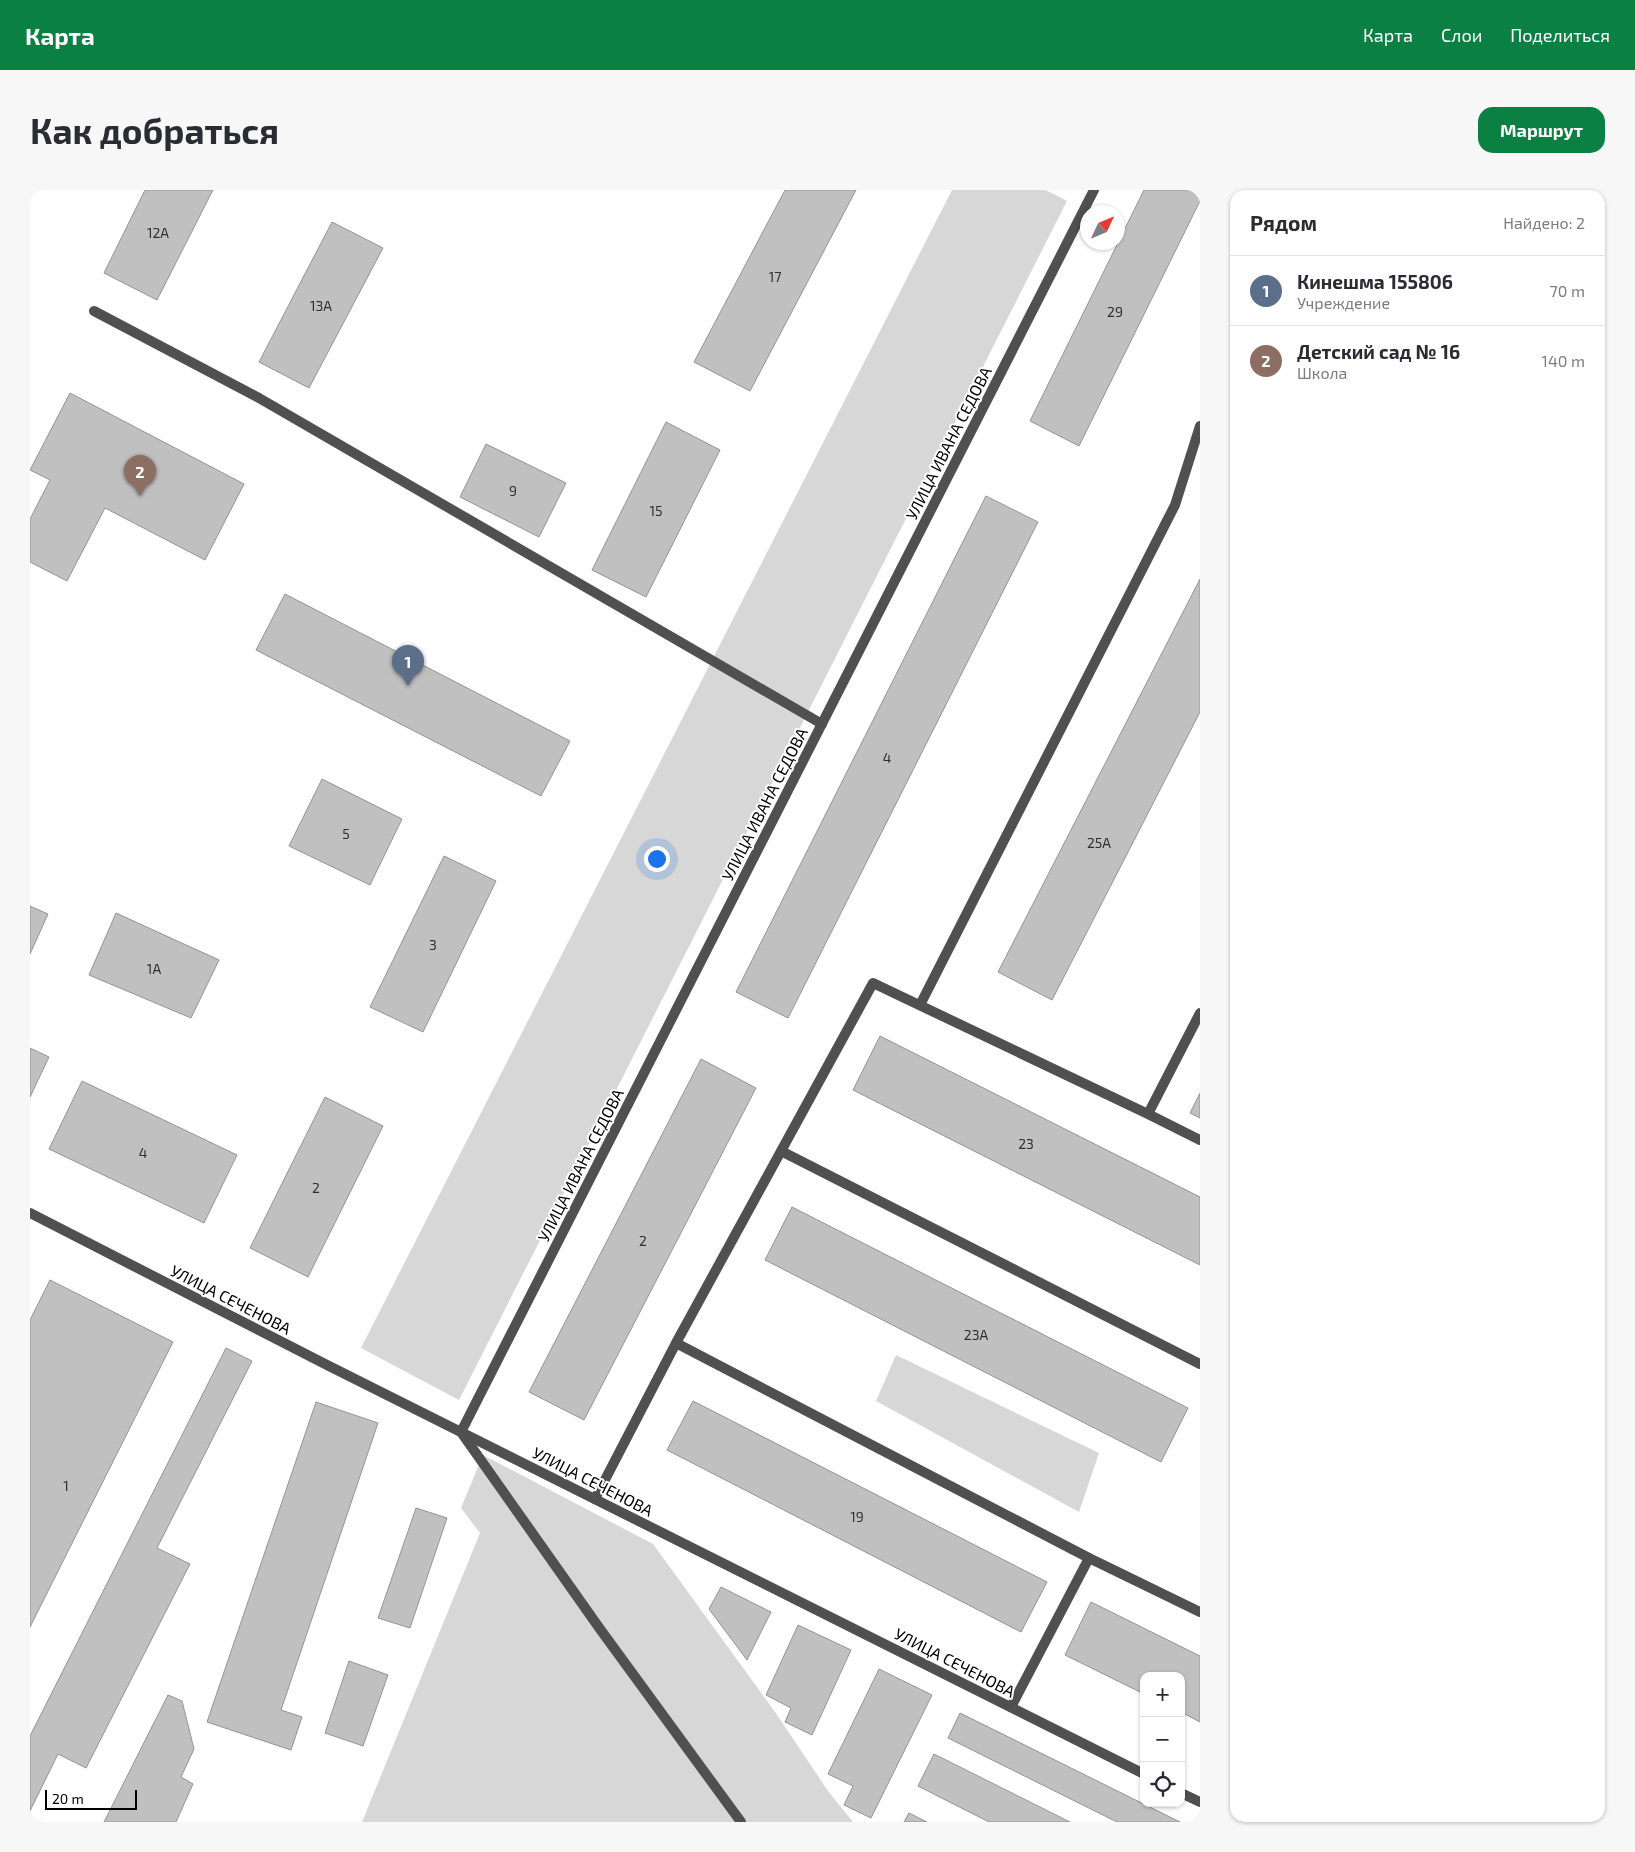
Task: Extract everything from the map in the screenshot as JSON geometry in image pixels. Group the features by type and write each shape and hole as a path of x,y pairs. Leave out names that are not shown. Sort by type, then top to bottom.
{"street":[{"name":"УЛИЦА ИВАНА СЕДОВА","path":"461,1432 1094,190"},
{"path":"94,311 259,398 822,724"},
{"path":"920,1005 1175,505 1200,426"},
{"path":"595,1499 676,1343 873,983 1200,1140"},
{"path":"1148,1114 1200,1013"},
{"path":"781,1151 1200,1364"},
{"name":"УЛИЦА СЕЧЕНОВА","path":"30,1213 461,1432 1140,1772"},
{"path":"676,1343 1089,1558 1200,1612"},
{"path":"461,1432 600,1629 741,1822"},
{"path":"1011,1707 1089,1558"},
{"path":"1185,1795 1200,1802"}],"shaded area":[{"path":"952,190 1046,190 1067,201 459,1400 361,1348"},
{"path":"896,1355 1099,1453 1079,1512 876,1401"},
{"path":"483,1455 653,1544 775,1712 828,1791 853,1822 362,1822 480,1533 461,1508"}],"building":[{"path":"145,190 213,190 157,300 104,273"},
{"path":"785,190 856,190 750,391 694,362"},
{"path":"1144,190 1200,190 1200,201 1079,446 1030,421 1114,250 1125,250 1125,228"},
{"path":"332,222 383,248 309,388 259,362"},
{"path":"70,393 244,484 205,560 105,508 67,581 30,562 30,519 50,480 30,470"},
{"path":"666,422 720,450 646,597 592,570"},
{"path":"486,444 566,483 539,537 460,497"},
{"path":"986,496 1038,522 788,1018 736,992"},
{"path":"1200,579 1200,712 1052,1000 998,972"},
{"path":"285,594 570,741 541,796 256,650"},
{"path":"322,779 402,819 370,885 289,846"},
{"path":"444,856 496,881 423,1032 370,1007"},
{"path":"30,906 48,914 30,954"},
{"path":"116,913 219,960 191,1018 89,975"},
{"path":"880,1036 1200,1197 1200,1265 853,1090"},
{"path":"30,1048 49,1057 30,1097"},
{"path":"701,1059 756,1088 584,1420 529,1392"},
{"path":"82,1081 237,1155 204,1223 49,1149"},
{"path":"1200,1093 1200,1118 1190,1113"},
{"path":"325,1097 383,1126 308,1277 250,1248"},
{"path":"792,1207 1188,1408 1161,1462 765,1260"},
{"path":"50,1280 173,1342 30,1627 30,1320"},
{"path":"226,1348 252,1361 157,1548 190,1564 86,1768 58,1754 30,1811 30,1736"},
{"path":"693,1401 1047,1582 1021,1632 667,1450"},
{"path":"316,1402 378,1423 281,1710 302,1717 291,1750 207,1722"},
{"path":"416,1508 447,1518 410,1628 378,1618"},
{"path":"721,1587 771,1612 747,1660 709,1609"},
{"path":"1091,1602 1200,1656 1200,1722 1185,1714 1185,1672 1140,1672 1140,1692 1065,1655"},
{"path":"798,1625 851,1650 812,1735 785,1722 791,1708 766,1695"},
{"path":"349,1661 388,1675 363,1746 325,1733"},
{"path":"879,1669 932,1695 871,1818 844,1805 853,1786 828,1774"},
{"path":"168,1695 182,1701 194,1749 181,1777 193,1784 176,1822 104,1822"},
{"path":"960,1713 1140,1802 1140,1807 1150,1807 1180,1822 1117,1822 948,1738"},
{"path":"934,1754 1070,1822 989,1822 918,1786"},
{"path":"909,1813 927,1822 904,1822"}],"place":[{"name":"Детский сад № 16","path":"140,496"},
{"name":"Кинешма 155806","path":"408,686"}]}
